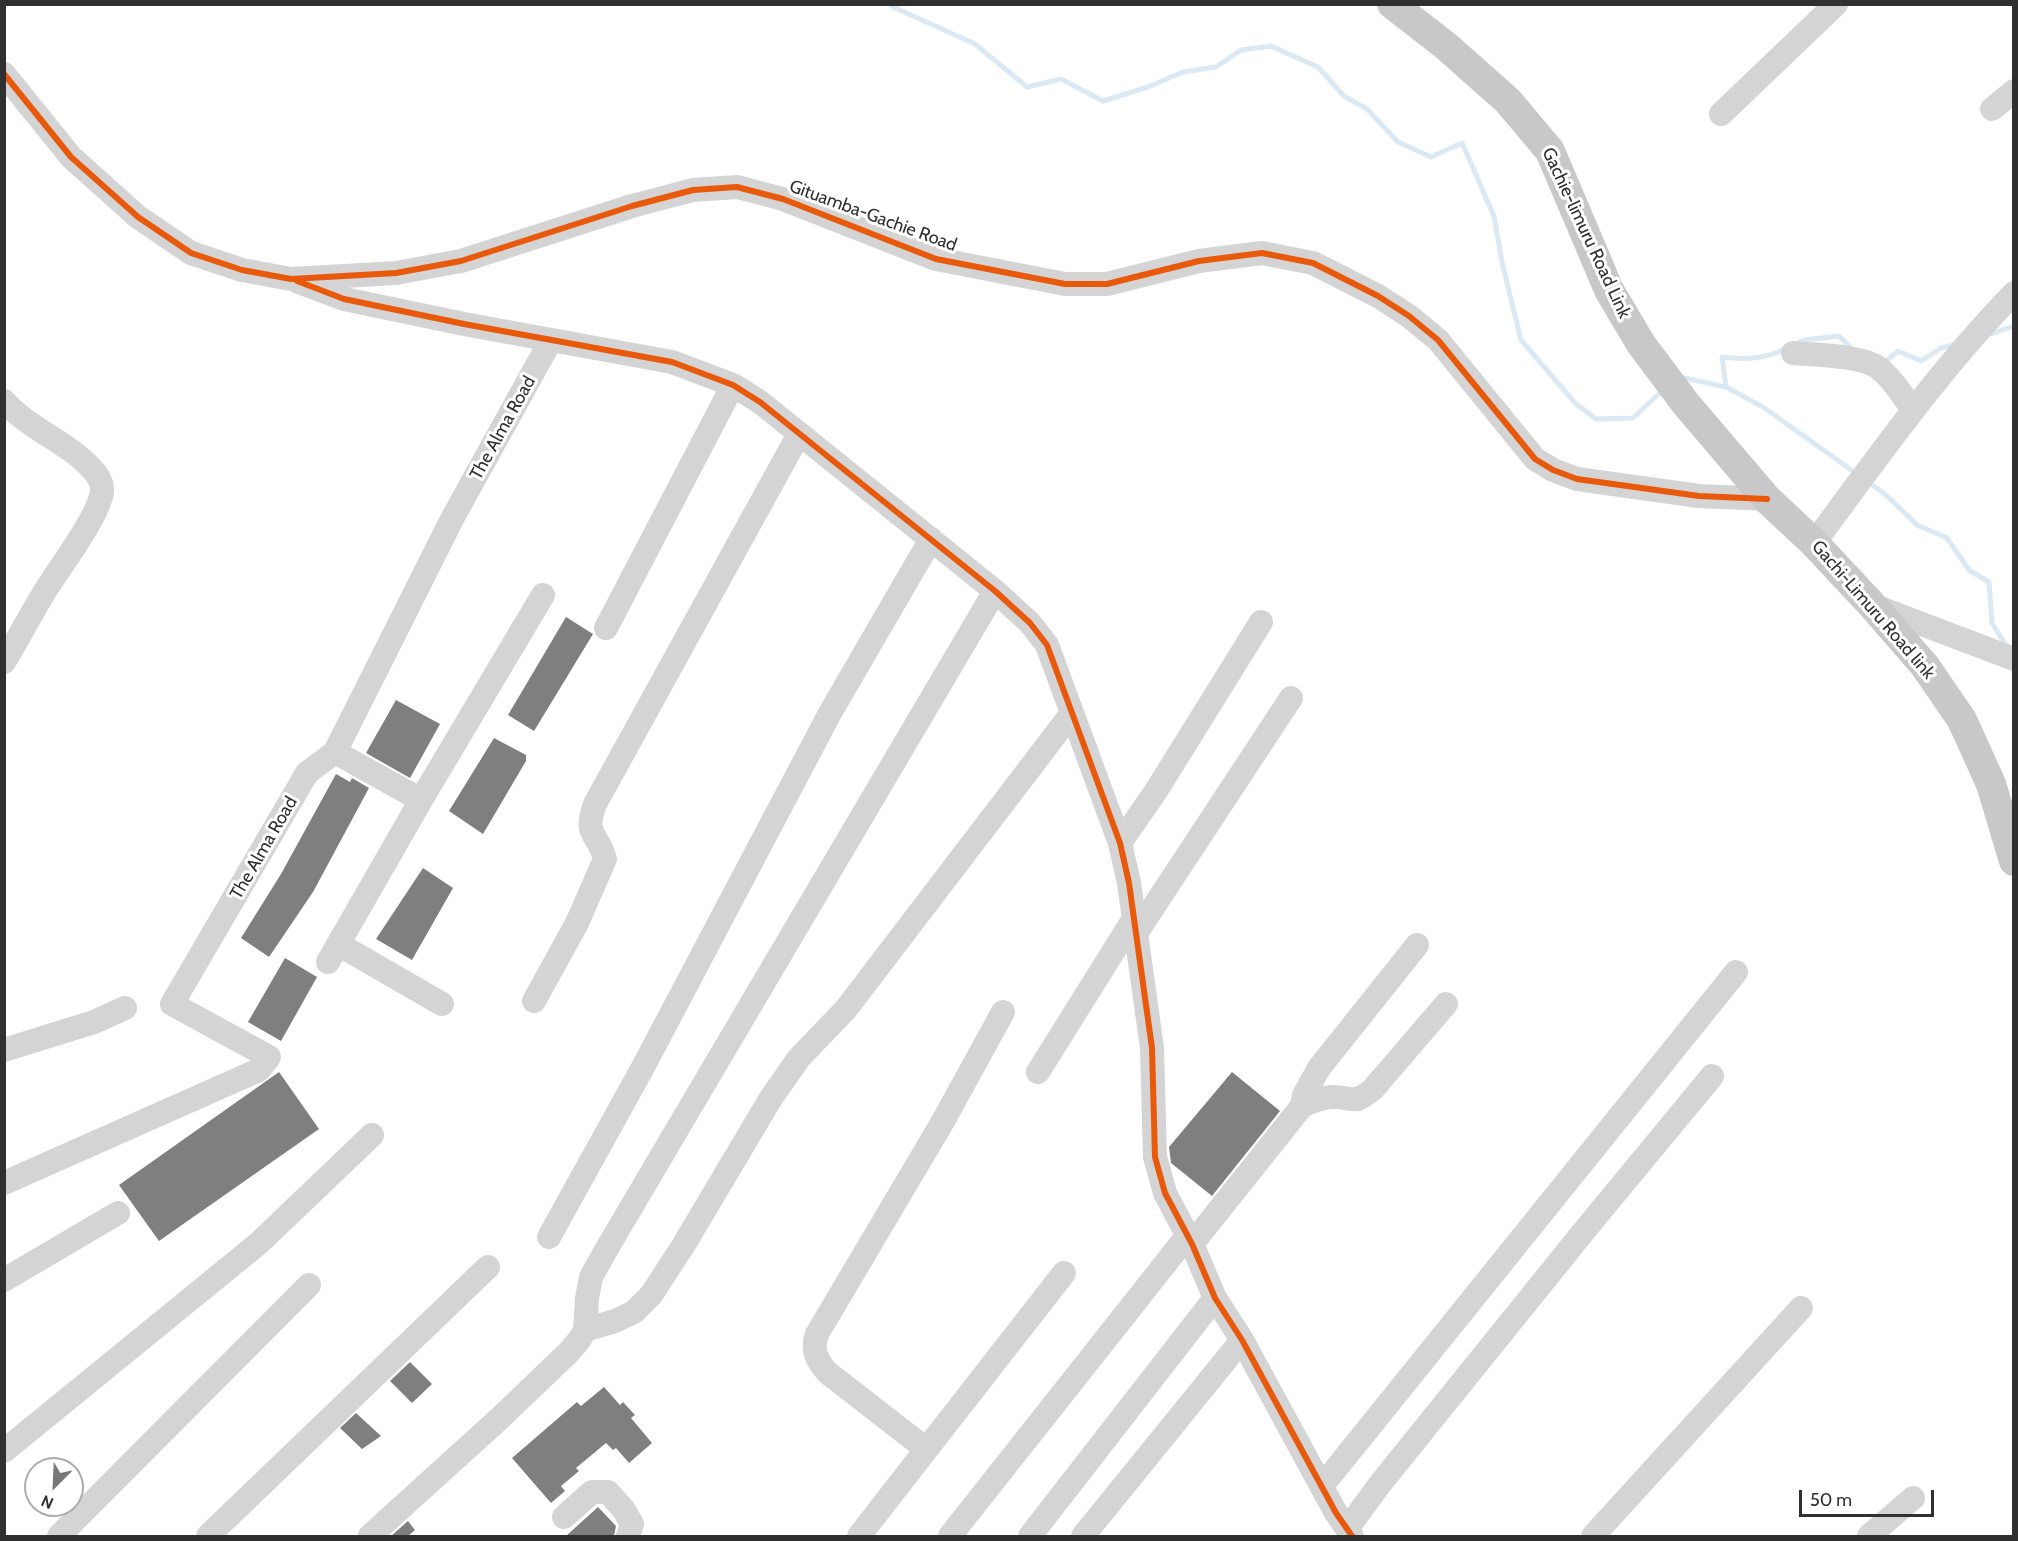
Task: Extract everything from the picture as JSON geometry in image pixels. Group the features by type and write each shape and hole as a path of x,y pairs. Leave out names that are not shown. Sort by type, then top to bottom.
{"main road":[{"name":"Gachie-limuru Road Link","path":"1392,4 1446,46 1508,101 1551,151 1609,290 1641,344 1670,383"},
{"name":"Gachi-Limuru Road link","path":"1670,383 1767,499 1814,543 1872,604 1925,666 1962,720 1991,784 2013,861"}],"street":[{"path":"1721,114 1836,4"},
{"name":"Gituamba-Gachie Road","path":"4,74 71,157 138,217 191,253 242,270 291,279 396,273 461,261 642,203 693,190 737,187 783,199 936,259 1065,284 1107,284 1199,261 1262,253 1313,263 1378,296 1409,316 1438,340 1535,459 1553,470 1577,479 1625,486 1699,496 1767,499"},
{"path":"1992,109 2013,91"},
{"path":"291,279 344,299 464,324 672,362 733,385 760,402 995,591 1030,622 1047,645 1119,843 1129,883 1152,1048 1155,1157 1165,1193 1190,1239 1215,1298 1242,1340 1350,1533 1380,1484 1712,1076"},
{"path":"1814,543 1912,409 1980,328 2013,294"},
{"name":"The Alma Road","path":"4,1183 259,1070 269,1057 172,1004 308,773 335,752 452,519 551,340"},
{"path":"1793,353 1847,357 1878,367 1898,388 1912,409"},
{"path":"606,628 733,385"},
{"path":"4,401 28,421 63,443 92,468 100,479 102,490 88,522 4,662"},
{"path":"534,1001 577,923 605,859 603,850 590,828 590,818 595,804 799,434"},
{"path":"549,1237 642,1070 831,713 931,539"},
{"path":"370,1536 569,1352 580,1339 585,1330 591,1277 995,591"},
{"path":"442,1004 333,953 543,595"},
{"path":"1872,604 2006,656"},
{"path":"1119,843 1156,791 1261,622"},
{"path":"1038,1072 1291,698"},
{"path":"585,1330 615,1321 634,1312 651,1295 683,1246 771,1098 799,1058 846,1009 1072,713"},
{"path":"335,752 421,800"},
{"path":"1302,1106 1304,1095 1319,1068 1417,945"},
{"path":"1322,1486 1736,972"},
{"path":"950,1536 1190,1239 1302,1106 1316,1100 1334,1097 1350,1101 1362,1098 1373,1089 1446,1004"},
{"path":"4,1050 94,1022 125,1008"},
{"path":"926,1449 828,1373 819,1364 813,1344 942,1123 1003,1012"},
{"path":"4,1451 259,1242 372,1135"},
{"path":"4,1280 118,1213"},
{"path":"208,1536 488,1267"},
{"path":"859,1536 1064,1273"},
{"path":"59,1536 309,1285"},
{"path":"1030,1536 1215,1298"},
{"path":"1593,1536 1801,1308"},
{"path":"1083,1536 1242,1340"},
{"path":"564,1516 592,1492 608,1492 632,1524 628,1536"},
{"path":"1869,1536 1913,1498"}],"building":[{"path":"566,617 593,634 534,731 508,715"},
{"path":"396,700 440,724 410,778 366,753"},
{"path":"494,738 526,755 526,761 483,834 449,811"},
{"path":"336,774 350,782 352,778 369,788 313,892 269,957 241,938 281,874"},
{"path":"423,868 453,888 412,960 376,939"},
{"path":"285,958 317,977 281,1041 248,1022"},
{"path":"279,1072 319,1129 159,1241 119,1185"},
{"path":"1232,1072 1280,1111 1212,1196 1171,1163 1169,1147"},
{"path":"410,1362 432,1384 412,1403 390,1381"},
{"path":"604,1387 620,1405 623,1402 635,1415 631,1418 652,1443 629,1463 616,1448 613,1450 606,1443 576,1468 579,1471 561,1486 565,1491 551,1503 512,1458 577,1402 581,1406"},
{"path":"356,1413 381,1436 362,1449 340,1428"},
{"path":"598,1507 616,1526 614,1536 566,1536"},
{"path":"408,1521 415,1530 408,1536 391,1536"}],"waterway":[{"path":"892,4 893,7 975,44 1027,87 1061,79 1103,101 1148,87 1183,72 1216,67 1241,50 1271,46 1318,67 1344,96 1367,109 1398,142 1431,157 1462,143 1494,216 1502,262 1521,340 1575,403 1596,419 1633,418 1664,389"},
{"path":"1991,334 2014,326"},
{"path":"1795,344 1804,340 1839,336 1854,351"},
{"path":"1884,363 1898,351 1921,361 1941,348 1956,344"},
{"path":"1680,377 1726,387 1722,357 1756,358 1787,348"},
{"path":"1726,387 1763,407 1857,474"},
{"path":"1867,481 1886,495 1917,525 1947,538 1969,570 1989,582 1992,623 2007,647"}],"cycle path":[{"path":"4,74 71,157 138,217 191,253 242,270 291,279 396,273 461,261 632,206 693,190 737,187 783,199 936,259 1065,284 1107,284 1199,261 1262,253 1313,263 1378,296 1409,316 1438,340 1535,459 1553,470 1577,479 1699,496 1767,499"},
{"path":"297,281 344,299 464,324 672,362 733,385 760,402 995,591 1030,623 1047,645 1120,843 1129,883 1152,1048 1155,1157 1165,1193 1192,1244 1215,1298 1242,1340 1336,1513 1352,1536"}]}
